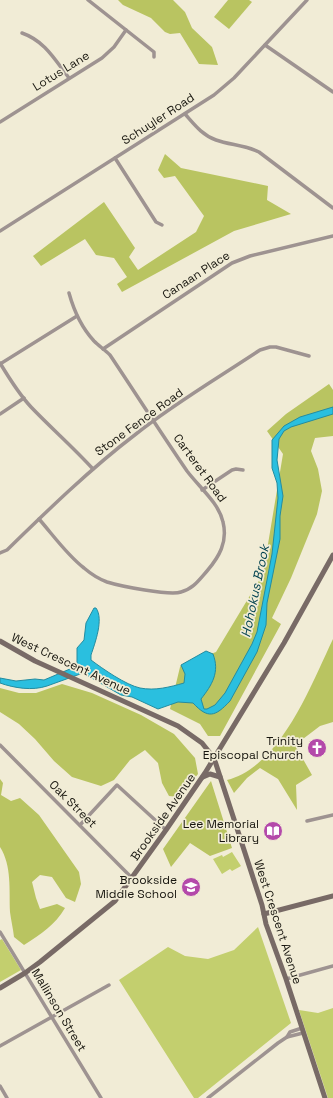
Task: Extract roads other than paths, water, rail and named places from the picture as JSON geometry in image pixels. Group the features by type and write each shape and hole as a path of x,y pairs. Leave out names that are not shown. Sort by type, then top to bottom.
{"main road":[{"name":"Brookside Avenue","path":"0,988 25,973 112,904 132,878 203,777 284,643 333,555"},
{"name":"West Crescent Avenue","path":"0,641 36,661 178,726 202,743 214,758 257,890 266,924 286,979 324,1098"},
{"path":"203,777 210,774 220,777"},
{"path":"264,914 333,896"}],"street":[{"path":"88,0 154,52 154,57"},
{"name":"Schuyler Road","path":"0,231 185,114 224,87 307,0"},
{"name":"Lotus Lane","path":"0,122 108,53 126,30"},
{"path":"22,34 30,36 42,44 69,78"},
{"path":"265,45 333,92"},
{"path":"185,114 209,137 221,142 245,146 259,152 333,208"},
{"path":"115,158 156,222 162,225"},
{"name":"Canaan Place","path":"103,349 232,262 250,256 333,236"},
{"name":"Carteret Road","path":"39,519 76,562 98,578 115,584 169,593 181,592 197,583 215,562 224,541 224,527 220,512 183,465 110,355 92,339 77,316 69,293"},
{"path":"77,316 0,364 31,407 73,447 92,469"},
{"name":"Stone Fence Road","path":"0,553 7,550 92,469 154,420 264,348 276,347 309,356"},
{"path":"0,414 24,398"},
{"path":"202,490 232,470 243,470"},
{"name":"Oak Street","path":"0,744 132,878"},
{"path":"80,825 117,785 166,830"},
{"path":"307,821 333,815"},
{"name":"Mallinson Street","path":"0,932 1,938 25,973 101,1098"},
{"path":"286,979 333,966"},
{"path":"0,1046 108,985"},
{"path":"208,1098 287,1037 290,1032 302,1031"},
{"path":"0,1086 7,1098"}],"water":[{"path":"333,407 333,414 291,427 284,431 279,439 277,460 283,496 280,516 280,539 267,603 266,625 257,652 230,701 225,706 216,713 212,714 203,712 193,703 178,702 158,709 132,697 121,695 83,673 41,688 29,689 0,683 0,678 16,681 35,679 44,680 77,666 77,648 84,640 86,623 94,608 96,608 99,618 99,625 91,660 128,684 140,688 157,689 184,683 185,674 181,665 206,651 213,654 216,667 214,678 201,699 204,709 215,705 225,693 257,632 272,554 278,498 277,483 272,468 272,440 284,426 300,417"}],"place":[{"name":"Trinity Episcopal Church","path":"317,748"},
{"name":"Lee Memorial Library","path":"273,831"},
{"name":"Brookside Middle School","path":"191,887"}],"water label":[{"name":"Hohokus Brook","path":"255,591"}]}
